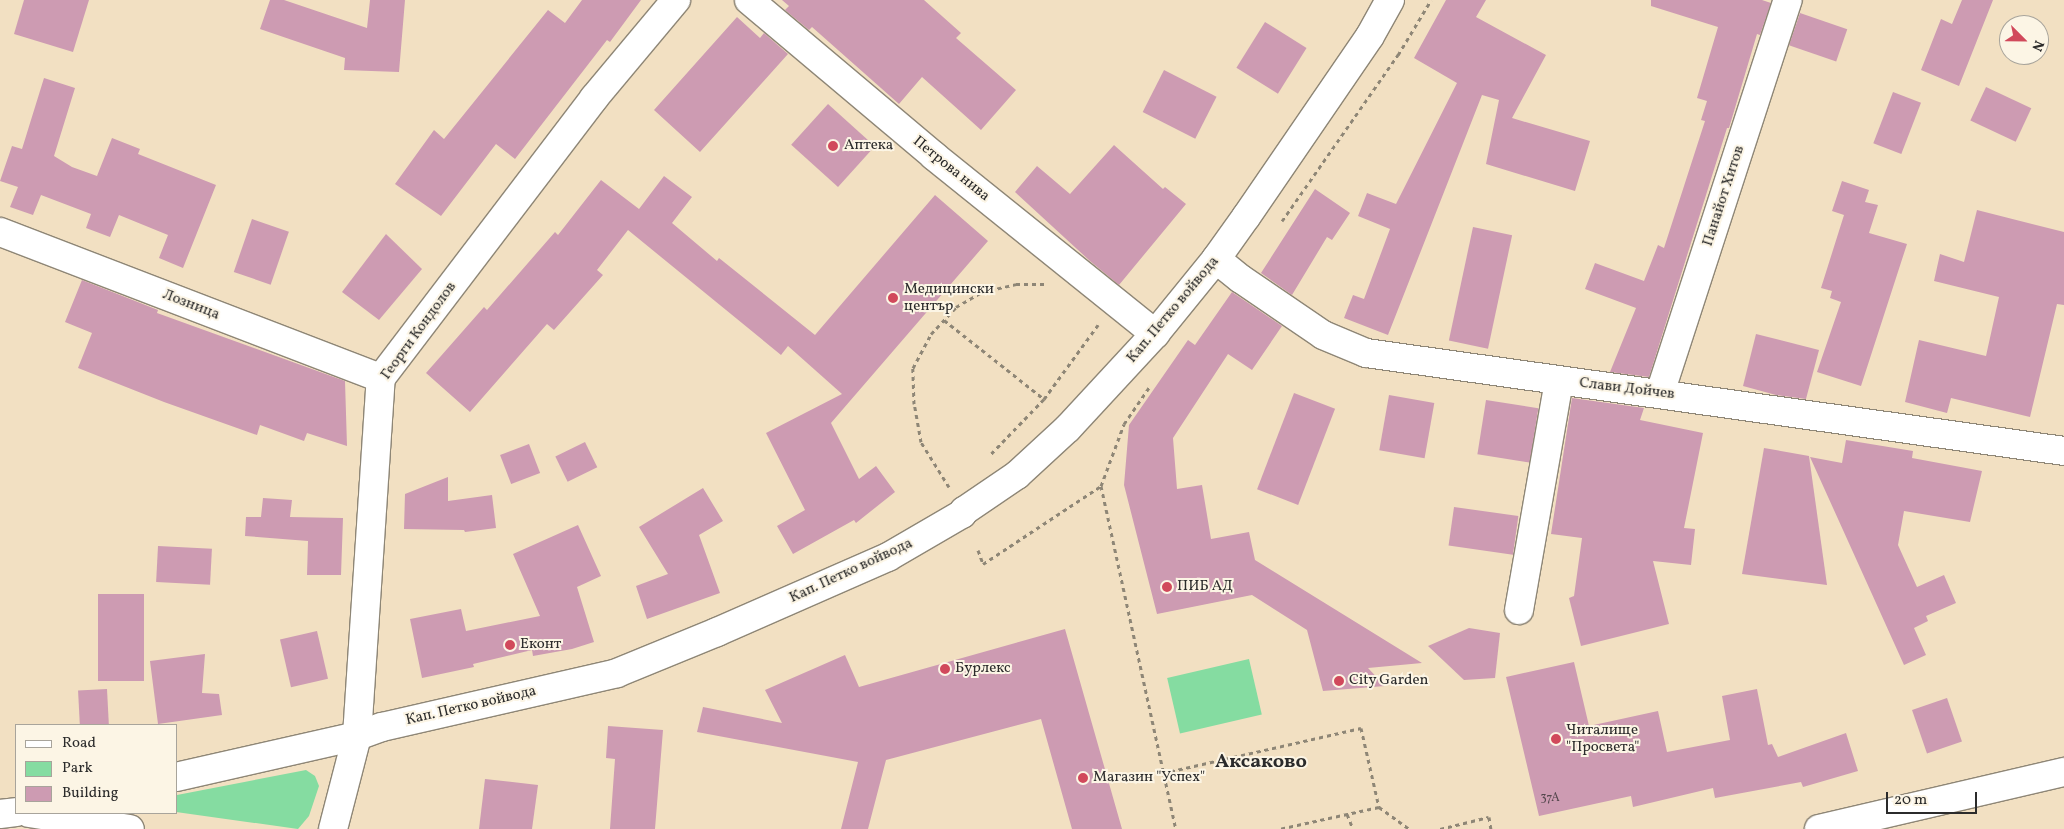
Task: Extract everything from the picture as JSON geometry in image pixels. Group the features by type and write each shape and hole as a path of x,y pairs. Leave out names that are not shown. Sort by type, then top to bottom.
{"street":[{"name":"Георги Кондолов","path":"332,829 357,736 381,378 594,98 676,0"},
{"name":"Петрова нива","path":"749,0 934,156 1154,334"},
{"name":"Кап. Петко войвода","path":"178,777 357,736 382,727 617,673 717,632 888,557 962,514 964,510 1017,475 1068,428 1154,334 1216,259 1370,36 1390,0"},
{"name":"Панайот Хитов","path":"1660,393 1788,0"},
{"name":"Лозница","path":"0,232 381,378"},
{"name":"Слави Дойчев","path":"1216,259 1241,279 1324,335 1366,352 2064,451"},
{"path":"1520,610 1559,380"},
{"path":"1819,829 2064,772"},
{"path":"0,814 15,812"},
{"path":"36,814 130,829"}],"path":[{"path":"954,493 921,442 914,404 913,368 931,334 956,307 982,292 1016,284 1054,285"},
{"path":"986,460 1044,399 1115,302"},
{"path":"944,320 1044,399"},
{"path":"1124,424 1101,486 1176,829"},
{"path":"978,550 983,564 1101,486"},
{"path":"1163,773 1361,728 1379,807 1409,829"},
{"path":"1279,829 1379,807"},
{"path":"1347,814 1353,829"},
{"path":"1440,829 1489,817 1491,829"}],"green space":[{"path":"1249,659 1262,715 1180,733 1167,678"},
{"path":"306,770 315,776 319,786 309,816 298,829 178,812 178,795"}],"building":[{"path":"24,0 89,0 73,52 14,34"},
{"path":"270,0 284,0 367,28 370,0 405,0 399,72 344,70 345,58 260,29"},
{"path":"582,0 641,0 610,42 607,40 515,159 496,144 441,216 395,184 434,130 444,139 548,10 565,23"},
{"path":"782,0 924,0 961,33 956,38 1016,90 981,130 922,77 899,104 812,27 809,30 785,10 789,6"},
{"path":"1446,0 1486,0 1476,17 1546,55 1512,118 1590,141 1575,191 1486,164 1499,100 1482,95 1388,335 1344,318 1353,295 1364,299 1390,229 1358,216 1367,193 1396,204 1457,83 1414,58"},
{"path":"1651,0 1762,0 1771,3 1760,35 1757,34 1729,128 1727,128 1649,377 1610,372 1636,308 1585,289 1595,263 1644,281 1658,245 1664,248 1705,121 1701,120 1707,101 1697,98 1718,27 1651,6"},
{"path":"1962,0 1993,0 1959,86 1921,70 1941,19 1952,24"},
{"path":"1800,13 1847,29 1836,61 1789,45"},
{"path":"737,17 760,38 764,33 788,54 700,152 654,110"},
{"path":"1265,22 1307,48 1278,94 1236,68"},
{"path":"1164,70 1217,97 1195,139 1143,112"},
{"path":"44,78 75,88 54,156 72,167 97,176 112,138 140,149 138,154 216,185 183,268 159,258 168,235 119,215 110,237 86,228 91,214 41,195 33,215 10,207 18,187 0,181 12,146 22,149"},
{"path":"1986,87 2031,108 2016,142 1970,121"},
{"path":"1893,92 1921,103 1901,154 1873,143"},
{"name":"Аптека","path":"828,104 875,146 838,187 791,145"},
{"path":"1114,145 1163,189 1165,187 1186,204 1119,285 1015,192 1037,166 1070,194"},
{"path":"664,176 692,197 672,223 717,261 719,258 815,335 935,195 988,241 831,423 859,479 876,466 895,492 856,523 854,520 793,554 777,526 805,510 766,433 842,394 788,346 781,355 628,230 597,270 603,275 554,330 547,324 470,412 426,373 484,307 487,310 555,232 558,235 601,180 639,209"},
{"path":"1842,181 1869,190 1865,202 1878,205 1869,233 1907,244 1861,386 1817,372 1841,302 1830,298 1832,291 1821,288 1844,215 1832,211"},
{"path":"1315,189 1350,213 1332,240 1327,237 1292,295 1261,273"},
{"path":"1977,210 2064,232 2064,305 2057,304 2030,417 1951,398 1947,413 1905,402 1919,340 1986,356 1999,297 1934,281 1940,254 1964,262"},
{"path":"252,219 289,232 271,285 234,272"},
{"path":"1473,227 1512,235 1488,349 1449,340"},
{"path":"386,234 422,269 379,320 342,292"},
{"path":"82,280 158,310 157,313 345,381 347,446 307,433 304,441 260,425 257,435 164,402 78,368 92,333 65,322"},
{"path":"1232,292 1282,326 1252,370 1228,354 1173,438 1177,489 1202,485 1211,539 1249,532 1255,560 1422,663 1368,668 1385,686 1323,691 1307,630 1252,595 1157,614 1124,485 1129,425 1188,340 1195,345"},
{"path":"1756,334 1819,350 1806,399 1776,395 1743,386"},
{"path":"1294,393 1335,409 1298,505 1257,489"},
{"path":"1389,395 1434,403 1425,458 1379,450"},
{"path":"1572,398 1644,408 1640,420 1703,433 1684,528 1695,529 1691,565 1653,561 1669,624 1581,646 1569,598 1574,596 1582,538 1551,534"},
{"path":"1486,400 1538,408 1530,463 1477,454"},
{"path":"1846,440 1913,451 1912,458 1982,471 1970,522 1904,511 1898,545 1917,587 1944,575 1956,603 1926,616 1928,621 1914,628 1926,655 1904,665 1810,457 1842,463"},
{"path":"585,442 597,467 568,482 555,456"},
{"path":"529,444 540,473 511,484 500,455"},
{"path":"1764,448 1809,456 1827,585 1742,574"},
{"path":"448,477 448,501 492,495 496,528 465,532 464,530 404,529 405,494"},
{"path":"703,488 723,521 699,535 720,593 647,619 636,586 668,574 639,527"},
{"path":"263,498 292,500 290,517 343,518 341,575 307,575 308,541 245,536 246,517 261,517"},
{"path":"1454,507 1518,516 1513,555 1449,546"},
{"path":"578,525 601,576 577,587 594,642 572,649 533,656 532,650 473,664 474,667 422,678 410,619 461,609 466,631 540,616 513,554"},
{"path":"158,546 212,549 210,585 156,582"},
{"path":"98,594 144,594 144,681 98,681"},
{"path":"1469,628 1500,633 1495,678 1464,680 1428,646"},
{"path":"1065,629 1122,829 1072,829 1041,719 886,760 868,829 841,829 858,762 697,732 703,707 782,723 765,690 845,655 859,687"},
{"path":"317,631 328,679 291,687 280,640"},
{"path":"205,654 202,693 219,694 222,715 158,724 150,661"},
{"path":"1574,662 1589,726 1658,711 1667,752 1730,740 1722,696 1757,689 1768,745 1772,744 1778,757 1846,733 1858,771 1803,787 1801,782 1715,798 1713,788 1633,807 1631,796 1539,816 1506,677"},
{"path":"107,689 109,724 80,724 78,691"},
{"path":"1947,698 1962,741 1927,754 1912,710"},
{"path":"608,726 663,730 655,829 610,829 615,759 606,758"},
{"path":"485,779 538,785 532,829 479,829"}],"place":[{"name":"Аптека","path":"833,146"},
{"name":"Медицински център","path":"893,298"},
{"name":"ПИБ АД","path":"1167,587"},
{"name":"Еконт","path":"510,645"},
{"name":"Бурлекс","path":"945,669"},
{"name":"City Garden","path":"1339,681"},
{"name":"Читалище \"Просвета\"","path":"1556,739"},
{"name":"Магазин \"Успех\"","path":"1083,778"}],"district":[{"name":"Аксаково","path":"1261,762"}]}
